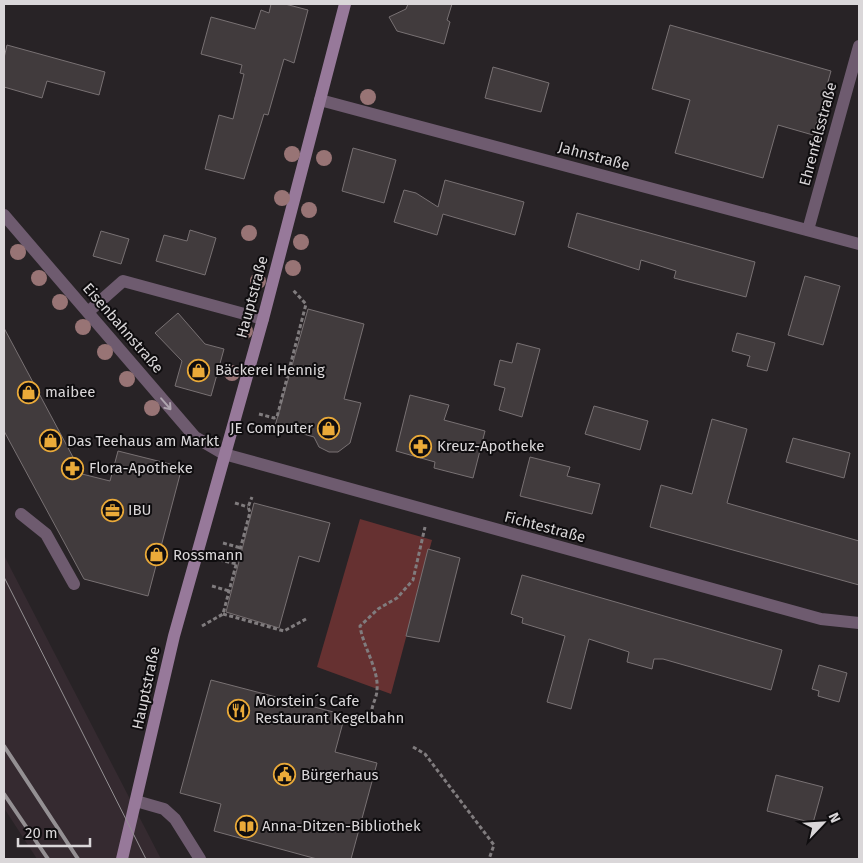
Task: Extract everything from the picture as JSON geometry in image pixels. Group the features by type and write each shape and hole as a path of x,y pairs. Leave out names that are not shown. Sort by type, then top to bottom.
{"main road":[{"name":"Hauptstraße","path":"122,859 174,636 263,319 345,4"}],"street":[{"name":"Ehrenfelsstraße","path":"808,230 859,46"},
{"name":"Jahnstraße","path":"320,100 859,244"},
{"name":"Eisenbahnstraße","path":"4,215 195,437 224,454"},
{"path":"88,312 123,281 263,319"},
{"name":"Fichtestraße","path":"224,454 821,619 859,623"},
{"path":"21,514 46,534 74,584"},
{"path":"136,801 164,809 175,819 200,859"}],"path":[{"path":"259,414 277,417 306,304 294,290"},
{"path":"224,614 250,512 248,507 252,497"},
{"path":"235,503 248,507"},
{"path":"372,709 377,690 375,674 362,641 360,626 378,609 397,598 413,580 430,512"},
{"path":"223,544 241,548"},
{"path":"219,560 237,564"},
{"path":"212,586 229,591"},
{"path":"202,626 224,614 284,632 306,619"},
{"path":"413,747 425,754 494,845 489,859"}],"shaded area":[{"path":"360,519 432,540 391,694 317,667"},
{"path":"4,555 161,859 37,859 4,808"}],"building":[{"path":"271,4 285,4 308,10 294,63 284,59 268,115 264,114 244,179 205,169 219,115 233,119 244,74 240,73 242,65 201,54 211,17 255,29 261,10 269,13"},
{"path":"408,4 452,4 447,20 450,22 444,44 397,31 389,17 406,9"},
{"path":"670,25 831,71 813,135 778,125 763,178 675,153 690,100 652,89"},
{"path":"7,45 105,72 99,95 47,81 42,98 4,87 4,58"},
{"path":"493,67 549,83 541,112 485,98"},
{"path":"353,148 396,160 384,203 342,191"},
{"path":"445,180 524,202 515,235 443,214 437,235 394,222 404,190 416,193 438,207"},
{"path":"577,213 755,262 746,297 674,278 676,271 641,260 639,270 568,247"},
{"path":"190,230 216,238 205,275 156,261 164,235 187,241"},
{"path":"101,231 129,239 121,264 93,256"},
{"path":"805,276 840,286 823,345 788,335"},
{"path":"308,309 364,324 344,399 361,403 350,443 338,452 329,452 319,447 314,437 275,426"},
{"name":"Bäckerei Hennig","path":"178,313 205,344 224,349 211,396 175,386 182,361 155,333"},
{"path":"4,328 82,474 110,481 118,451 182,467 148,596 84,579 4,431"},
{"path":"737,333 775,343 767,371 747,366 750,356 732,351"},
{"path":"517,343 540,349 522,417 499,410 505,388 494,385 500,360 512,363"},
{"path":"410,395 449,405 444,420 485,431 473,478 434,468 435,462 396,451"},
{"path":"594,406 648,421 640,450 585,434"},
{"path":"712,419 747,429 727,503 859,541 859,585 650,527 661,485 692,494"},
{"path":"793,438 850,453 844,478 786,462"},
{"path":"530,457 570,467 567,476 600,484 592,514 520,496"},
{"path":"254,503 330,523 319,562 299,556 279,628 226,612"},
{"path":"428,549 460,558 439,642 406,636"},
{"path":"522,575 782,650 771,690 663,659 654,659 652,669 627,662 629,652 589,639 571,709 547,702 565,636 522,623 523,618 511,614"},
{"path":"819,665 847,673 839,702 818,696 819,691 812,689"},
{"name":"Bürgerhaus","path":"211,680 345,715 335,752 377,763 351,859 317,859 214,831 221,804 180,793"},
{"path":"776,775 823,787 813,823 767,811"}],"tram line":[{"path":"4,577 146,859"}],"railway":[{"path":"4,746 78,859"},
{"path":"4,794 48,859"}],"place":[{"name":"Bäckerei Hennig","path":"199,370"},
{"name":"maibee","path":"29,392"},
{"name":"JE Computer","path":"329,428"},
{"name":"Das Teehaus am Markt","path":"51,441"},
{"name":"Kreuz-Apotheke","path":"421,446"},
{"name":"Flora-Apotheke","path":"73,468"},
{"name":"IBU","path":"112,510"},
{"name":"Rossmann","path":"157,555"},
{"name":"Morstein´s Cafe Restaurant Kegelbahn","path":"239,710"},
{"name":"Bürgerhaus","path":"285,775"},
{"name":"Anna-Ditzen-Bibliothek","path":"246,826"}]}
